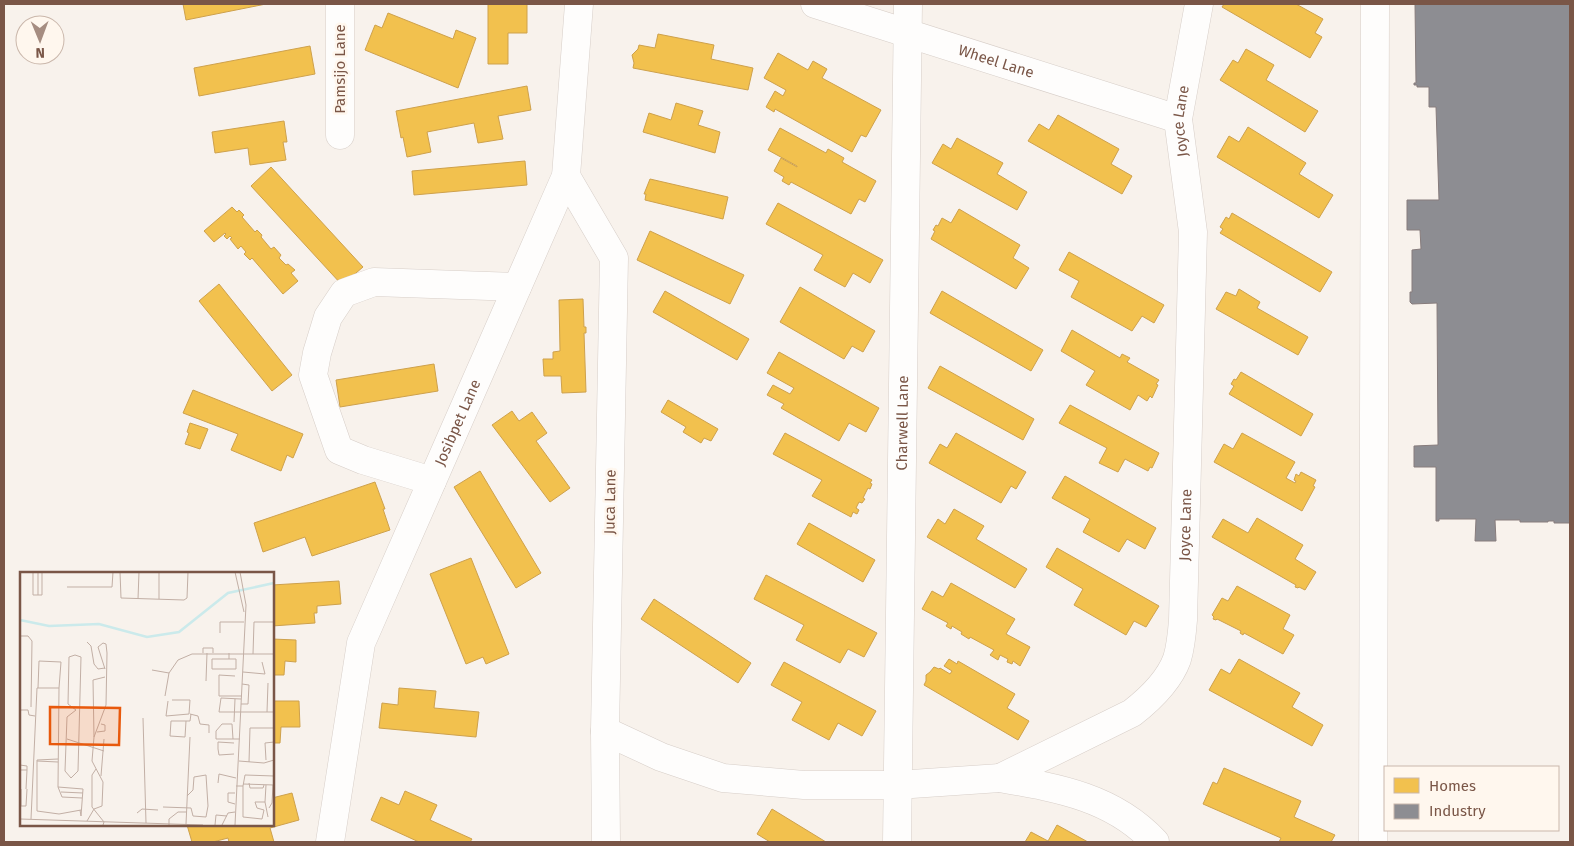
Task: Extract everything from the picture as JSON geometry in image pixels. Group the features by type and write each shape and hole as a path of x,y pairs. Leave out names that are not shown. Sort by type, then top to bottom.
{"street":[{"name":"Pamsijo Lane","path":"340,4 340,135"},
{"name":"Josibpet Lane","path":"330,842 361,643 566,176 579,4"},
{"name":"Wheel Lane","path":"815,4 1178,118"},
{"name":"Charwell Lane","path":"898,842 897,785 908,4"},
{"name":"Joyce Lane","path":"1000,778 1132,713 1148,700 1165,680 1177,659 1182,639 1183,620 1193,232 1178,118 1199,4"},
{"path":"1374,842 1375,4"},
{"name":"Juca Lane","path":"566,176 614,258 605,731 606,842"},
{"path":"432,481 363,460 339,450 313,375 317,352 328,317 344,293 374,282 517,288"},
{"path":"605,731 662,757 723,778 804,785 897,785 1000,778 1047,786 1088,798 1111,808 1145,832 1155,842"}],"building: Homes":[{"path":"183,4 266,4 186,20"},
{"path":"488,4 527,4 527,33 508,33 508,64 488,64"},
{"path":"1224,4 1296,4 1323,19 1315,33 1322,37 1310,58 1222,7"},
{"path":"388,13 453,39 456,30 476,38 458,88 365,50 375,25 382,28"},
{"path":"658,34 714,45 711,59 753,68 748,90 633,68 632,55 639,45 655,48"},
{"path":"310,46 315,74 199,96 194,68"},
{"path":"1246,49 1274,65 1266,80 1318,111 1305,132 1220,80 1233,60 1238,63"},
{"path":"778,53 808,70 813,61 827,69 822,78 881,110 866,137 861,135 852,152 775,109 774,112 766,107 775,91 783,96 786,90 764,78"},
{"path":"527,86 531,110 498,116 503,139 478,143 474,123 427,132 431,152 407,157 396,111"},
{"path":"676,103 703,111 698,125 720,132 715,153 643,132 649,113 671,120"},
{"path":"1058,115 1119,149 1111,164 1132,176 1122,194 1028,141 1039,124 1049,130"},
{"path":"284,121 287,142 283,142 286,160 250,165 248,148 215,153 212,132"},
{"path":"1248,127 1306,163 1299,174 1333,195 1319,218 1217,157 1229,136 1239,142"},
{"path":"780,128 826,153 828,149 844,158 842,162 876,181 865,202 859,199 851,214 791,182 789,185 782,181 784,177 774,171 781,158 797,166 768,150"},
{"path":"957,138 1003,163 997,174 1027,192 1017,210 932,163 943,144 951,149"},
{"path":"525,161 527,185 414,195 412,171"},
{"path":"271,167 363,267 342,285 251,186"},
{"path":"650,179 728,197 723,219 645,200 646,194 644,194"},
{"path":"778,203 883,260 870,283 853,273 845,287 814,270 823,255 766,224"},
{"path":"232,207 244,215 242,217 255,232 257,230 262,235 261,237 271,249 274,247 281,255 279,258 286,265 288,264 295,270 291,273 298,281 283,294 252,258 250,260 244,254 246,252 241,246 238,249 230,239 232,238 230,236 227,239 224,236 225,233 214,242 204,231"},
{"path":"959,209 1020,245 1013,258 1029,268 1016,289 931,239 935,231 933,230 936,225 938,226 942,218 951,223"},
{"path":"1232,213 1332,272 1320,292 1220,233 1223,229 1220,227 1226,217 1229,219"},
{"path":"650,231 744,275 730,304 637,260"},
{"path":"1069,252 1164,305 1154,323 1142,316 1132,331 1071,297 1079,281 1059,270"},
{"path":"219,284 292,375 272,391 199,301"},
{"path":"800,287 875,331 863,352 852,346 844,359 780,322"},
{"path":"1239,289 1260,302 1257,308 1308,337 1298,355 1216,309 1226,292 1236,296"},
{"path":"665,291 749,339 737,360 653,312"},
{"path":"942,291 1043,350 1031,371 930,313"},
{"path":"583,299 584,327 586,327 586,333 584,333 586,392 562,393 561,376 544,376 543,359 553,359 553,352 560,351 559,300"},
{"path":"1072,330 1120,358 1122,354 1130,358 1127,362 1159,380 1152,398 1150,396 1147,401 1138,395 1130,410 1086,385 1095,371 1061,351"},
{"path":"779,352 879,408 866,432 849,423 839,441 781,408 784,404 767,395 773,385 790,394 794,388 767,373"},
{"path":"434,364 438,391 340,407 336,380"},
{"path":"940,366 1034,419 1023,440 928,388"},
{"path":"1241,372 1313,414 1301,436 1229,394 1234,386 1231,384"},
{"path":"193,390 303,434 293,458 287,455 281,471 231,450 238,434 183,413"},
{"path":"668,400 718,429 711,441 704,438 701,443 683,432 686,427 661,412"},
{"path":"1070,405 1159,453 1152,468 1150,467 1148,471 1125,459 1118,472 1099,463 1107,448 1059,423"},
{"path":"512,411 519,421 532,412 547,433 536,441 570,488 550,502 492,425"},
{"path":"190,423 208,429 200,449 185,444"},
{"path":"785,433 872,480 870,489 868,488 863,498 865,499 862,503 859,502 856,508 859,510 857,514 853,512 851,517 812,496 822,480 773,454"},
{"path":"956,433 1026,472 1016,489 1011,486 1001,503 929,463 940,444 947,448"},
{"path":"1242,433 1295,462 1286,478 1295,483 1296,474 1299,476 1301,472 1316,480 1313,486 1315,487 1302,511 1214,462 1224,444 1233,449"},
{"path":"480,471 541,573 516,588 454,487"},
{"path":"1065,476 1156,528 1145,549 1127,539 1119,552 1083,532 1090,519 1052,498"},
{"path":"375,482 390,530 312,556 305,537 263,552 254,523"},
{"path":"954,509 984,526 976,539 1027,569 1015,588 927,537 938,519 945,524"},
{"path":"1257,518 1303,545 1295,559 1316,572 1305,590 1295,587 1296,585 1212,537 1223,519 1248,533"},
{"path":"809,523 875,560 863,582 797,544"},
{"path":"1057,548 1159,606 1146,627 1134,621 1126,635 1074,605 1083,589 1046,567"},
{"path":"471,558 509,654 486,664 483,657 466,664 430,574"},
{"path":"766,575 877,633 864,657 848,649 840,663 796,640 804,625 754,599"},
{"path":"339,581 341,604 317,606 317,613 314,613 315,623 274,626 274,585"},
{"path":"951,583 1015,619 1006,634 1030,647 1020,666 1013,661 1012,664 1007,662 1008,659 1000,655 998,660 990,655 994,650 970,637 969,639 952,626 951,629 946,626 948,623 922,609 932,591 943,597"},
{"path":"1237,586 1290,615 1283,629 1294,635 1283,654 1244,633 1243,635 1240,633 1241,631 1217,619 1213,619 1212,615 1222,598 1228,601"},
{"path":"654,599 751,663 738,683 641,619"},
{"path":"274,639 296,640 296,662 285,661 284,675 274,675"},
{"path":"949,659 957,664 958,661 1015,694 1007,708 1029,721 1018,740 924,685 926,675 934,667 950,674 952,671 944,666"},
{"path":"1239,659 1300,693 1292,707 1323,725 1312,746 1209,690 1221,669 1230,674"},
{"path":"784,662 876,711 862,736 838,723 829,740 792,720 802,702 771,685"},
{"path":"399,688 436,691 434,708 479,712 476,737 379,728 382,703 398,705"},
{"path":"274,701 299,701 300,727 281,727 280,743 274,743"},
{"path":"1224,768 1301,801 1294,817 1335,835 1331,842 1279,842 1281,838 1203,804 1213,782 1217,784"},
{"path":"405,791 437,805 430,820 472,839 470,842 419,842 371,820 381,797 399,805"},
{"path":"292,793 299,820 270,828 274,842 229,842 228,838 213,842 192,842 187,826 274,826 274,798"},
{"path":"772,809 826,842 770,842 757,834"},
{"path":"1057,825 1088,842 1025,842 1031,832 1048,841"}],"building: Industry":[{"path":"1415,4 1570,4 1570,523 1495,520 1496,541 1475,541 1476,519 1439,519 1439,521 1436,521 1436,467 1414,467 1414,446 1438,445 1437,303 1412,304 1410,302 1410,292 1412,292 1412,250 1421,249 1420,230 1407,230 1407,200 1439,200 1436,107 1429,107 1429,87 1417,87 1417,85 1414,85 1416,83"}]}
